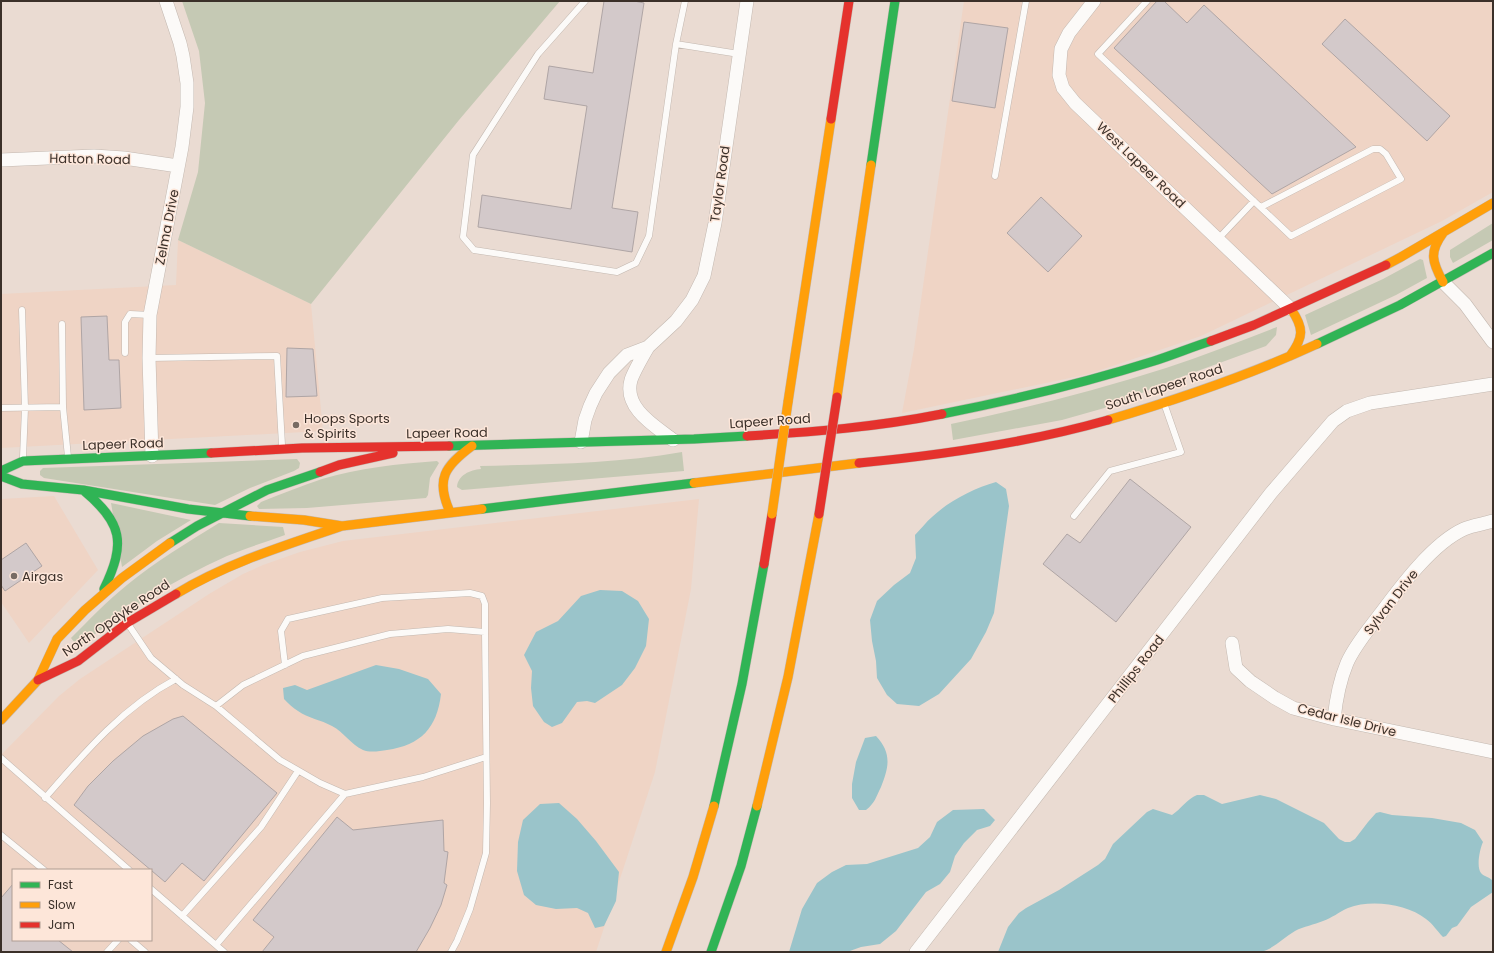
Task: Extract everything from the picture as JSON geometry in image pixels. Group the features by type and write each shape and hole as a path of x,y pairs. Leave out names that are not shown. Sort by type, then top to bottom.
{"main road":[{"path":"666,952 701,853 720,786 744,680 758,606 849,1"},
{"path":"711,952 749,838 773,746 802,617 837,397 895,1"},
{"path":"1290,356 1298,347 1302,338 1302,328 1291,309 1394,260 1493,203"},
{"path":"1443,233 1436,241 1433,249 1433,257 1437,271 1443,282"},
{"name":"South Lapeer Road","path":"450,512 927,456 1039,436 1103,421 1164,403 1290,356 1363,324 1443,282 1493,253"},
{"name":"Lapeer Road","path":"1,471 23,461 282,449 472,446 673,440 824,431 906,421 998,403 1055,389 1154,361 1254,325 1291,309"},
{"path":"1,476 22,484 83,490 221,514 304,520 342,526 450,512 445,503 441,483 445,473 452,463 460,454 472,446"},
{"name":"North Opdyke Road","path":"1,720 38,680 57,639 101,595 142,562 177,538 267,490 339,465 417,447"},
{"path":"83,490 106,509 118,534 119,547 117,561 112,575 101,595"},
{"name":"North Opdyke Road","path":"38,680 78,661 127,623 185,588 232,564 311,535 342,526"}],"street":[{"name":"Zelma Drive","path":"152,456 149,358 150,315 185,127 187,107 187,83 180,43 166,1"},
{"name":"Taylor Road","path":"673,440 638,411 632,400 630,388 631,380 648,347 684,312 698,291 704,276 715,224 747,1"},
{"name":"West Lapeer Road","path":"1088,3 1060,49 1059,75 1063,88 1075,102 1291,309"},
{"name":"Hatton Road","path":"1,160 94,156 124,158 178,166"},
{"path":"1443,282 1465,304 1493,342"},
{"name":"Taylor Road","path":"581,442 585,420 590,406 603,381 616,365 627,355 648,347"},
{"name":"Phillips Road","path":"916,952 1271,493 1333,421 1347,411 1370,403 1493,384"},
{"name":"Sylvan Drive","path":"1334,719 1341,680 1348,662 1366,633 1397,592 1418,567 1447,540 1464,529 1493,521"},
{"name":"Cedar Isle Drive","path":"1232,643 1236,668 1250,681 1293,708 1334,719 1493,752"}],"lane":[{"path":"585,1 538,54 473,155 462,238 474,250 617,272 636,263 649,236 676,44 685,1"},
{"path":"995,176 1026,1"},
{"path":"1147,1 1098,54 1260,207 1291,236 1401,179 1386,154 1380,149 1373,149 1260,207"},
{"path":"676,44 739,54"},
{"path":"1218,239 1254,201"},
{"path":"22,310 25,408 23,461"},
{"path":"125,353 124,322 126,318 130,314 150,315"},
{"path":"62,324 63,406 68,459"},
{"path":"149,358 277,356 282,449"},
{"path":"1074,516 1110,470 1181,452 1164,403"},
{"path":"1,408 63,406"},
{"path":"285,665 281,631 288,619 382,598 470,593 482,596 486,604 486,853 470,909 451,952"},
{"path":"127,623 151,658 183,685 216,706 280,760 320,783 345,794 423,777 486,757"},
{"path":"216,706 243,686 303,656 390,634 448,629 485,632"},
{"path":"45,798 87,750 117,720 161,687 176,679"},
{"path":"1,758 128,869"},
{"path":"182,916 261,827 298,771"},
{"path":"216,945 345,794"},
{"path":"2,839 43,869"},
{"path":"152,890 224,952"},
{"path":"107,952 117,941"},
{"path":"132,941 145,952"}],"shaded area":[{"path":"964,1 1493,1 1493,192 1442,221 1201,336 1089,374 902,413 914,349"},
{"path":"178,240 311,304 323,431 1,448 1,294 176,285"},
{"path":"54,496 98,570 29,643 1,602 1,499"},
{"path":"699,499 691,589 655,772 596,952 1,952 1,755 59,696 80,679 209,594 243,574 300,552 343,541"}],"green space":[{"path":"182,1 560,1 459,120 311,304 178,240 198,172 205,103 199,51"},
{"path":"1493,223 1493,240 1453,263 1450,257 1450,250"},
{"path":"1420,259 1423,260 1427,278 1396,295 1311,335 1305,315 1383,279"},
{"path":"1277,327 1276,335 1266,346 1173,380 1108,407 1062,420 953,440 951,424 1059,399 1113,384 1166,368"},
{"path":"682,452 684,471 462,490 457,487 462,476 469,472 481,469 480,466 607,461"},
{"path":"297,459 300,463 299,468 294,471 250,488 215,505 44,478 40,475 40,471 43,468"},
{"path":"437,461 439,463 430,478 428,495 426,498 307,508 259,509 257,506 261,502 336,475 379,467"},
{"path":"111,503 191,520 157,541 122,567"},
{"path":"219,523 283,527 285,535 227,556 188,575 131,609 78,647 71,638 112,598 160,560"}],"water":[{"path":"996,482 1006,489 1009,506 994,613 986,632 971,659 939,694 919,706 897,704 887,695 877,678 870,620 877,601 894,585 910,573 916,558 915,535 928,521 939,511 962,496"},
{"path":"600,590 622,591 638,601 649,619 646,646 635,668 622,685 595,703 587,701 577,702 562,723 552,727 544,722 533,706 531,688 532,671 524,655 536,632 558,621 581,596"},
{"path":"376,665 399,669 428,679 441,694 436,716 425,733 418,739 399,748 372,752 363,750 354,745 340,731 302,713 284,699 283,688 295,685 307,690"},
{"path":"876,736 885,748 887,754 888,760 886,773 873,802 866,810 859,810 852,798 852,784 856,762 865,738"},
{"path":"1197,795 1204,795 1222,804 1260,795 1276,799 1324,823 1339,839 1345,842 1350,842 1355,839 1376,813 1380,812 1392,815 1432,818 1461,823 1475,830 1483,842 1479,866 1482,874 1492,880 1493,892 1471,907 1457,926 1452,928 1446,936 1443,937 1428,921 1409,910 1388,904 1367,904 1348,908 1326,920 1298,929 1271,948 1261,952 998,952 1008,927 1019,913 1098,865 1105,859 1113,844 1147,812 1153,809 1172,815 1190,799"},
{"path":"559,803 577,819 596,841 619,872 616,901 604,926 595,928 588,913 577,908 556,909 536,905 524,895 517,871 518,842 523,820 540,804"},
{"path":"984,809 995,820 990,826 977,830 964,843 955,856 950,872 940,884 926,892 896,931 880,944 861,947 847,952 789,952 802,909 817,883 832,872 846,865 867,864 918,848 930,837 937,822 953,810"}],"building":[{"path":"604,1 634,1 644,3 612,208 638,212 632,252 478,227 482,195 571,209 587,106 544,99 549,66 593,73"},
{"path":"1157,1 1164,1 1187,23 1204,5 1356,147 1272,194 1114,48"},
{"path":"1345,19 1450,116 1427,141 1322,44"},
{"path":"964,22 1008,28 995,108 952,101"},
{"path":"1041,197 1082,236 1048,272 1007,233"},
{"path":"107,316 109,360 119,360 121,408 84,410 81,317"},
{"path":"287,348 313,349 317,396 286,397"},
{"path":"1130,479 1191,527 1116,622 1043,564 1067,534 1080,543"},
{"name":"Airgas","path":"26,543 42,566 5,591 1,585 1,560"},
{"path":"183,716 277,793 204,881 182,863 165,882 152,871 152,869 150,869 74,805 88,786 113,761 143,736 173,719"},
{"path":"337,817 353,830 443,820 444,851 448,852 444,883 447,885 441,905 416,952 262,952 274,937 253,920"},
{"path":"12,885 12,941 59,941 73,952 1,952 1,898"}],"traffic: fast":[{"path":"871,165 895,1"},
{"path":"1317,344 1400,305 1493,253"},
{"path":"942,414 1022,397 1101,377 1154,361 1211,341"},
{"path":"449,446 694,439 747,436"},
{"path":"1,471 23,461 211,453"},
{"path":"170,543 197,526 267,490 320,472"},
{"path":"1,476 22,484 83,490 188,509 250,516"},
{"path":"482,509 694,483"},
{"path":"83,490 106,513 113,524 117,535 118,546 116,559 104,589"},
{"path":"714,806 742,684 764,564"},
{"path":"711,952 741,866 757,806"}],"traffic: slow":[{"path":"788,402 831,119"},
{"path":"837,397 871,165"},
{"path":"1386,265 1493,203"},
{"path":"1443,233 1434,252 1434,263 1443,282"},
{"path":"1290,356 1298,343 1301,332 1298,322 1291,309"},
{"path":"1108,420 1214,386 1317,344"},
{"path":"772,514 788,402"},
{"path":"450,512 443,491 445,474 455,460 472,446"},
{"path":"694,483 859,463"},
{"path":"250,516 304,520 342,526 482,509"},
{"path":"757,806 788,677 819,514"},
{"path":"176,594 195,583 236,564 342,526"},
{"path":"1,720 38,680 57,639 85,610 122,578 170,543"},
{"path":"666,952 693,877 714,806"}],"traffic: jam":[{"path":"831,119 849,1"},
{"path":"1211,341 1254,325 1386,265"},
{"path":"819,514 837,397"},
{"path":"747,436 845,428 918,419 942,414"},
{"path":"859,463 953,452 1016,442 1108,420"},
{"path":"211,453 302,448 449,446"},
{"path":"320,472 339,465 393,453"},
{"path":"764,564 772,514"},
{"path":"38,680 78,661 127,623 176,594"}],"place":[{"name":"Hoops Sports & Spirits","path":"296,425"},
{"name":"Airgas","path":"14,576"}]}
